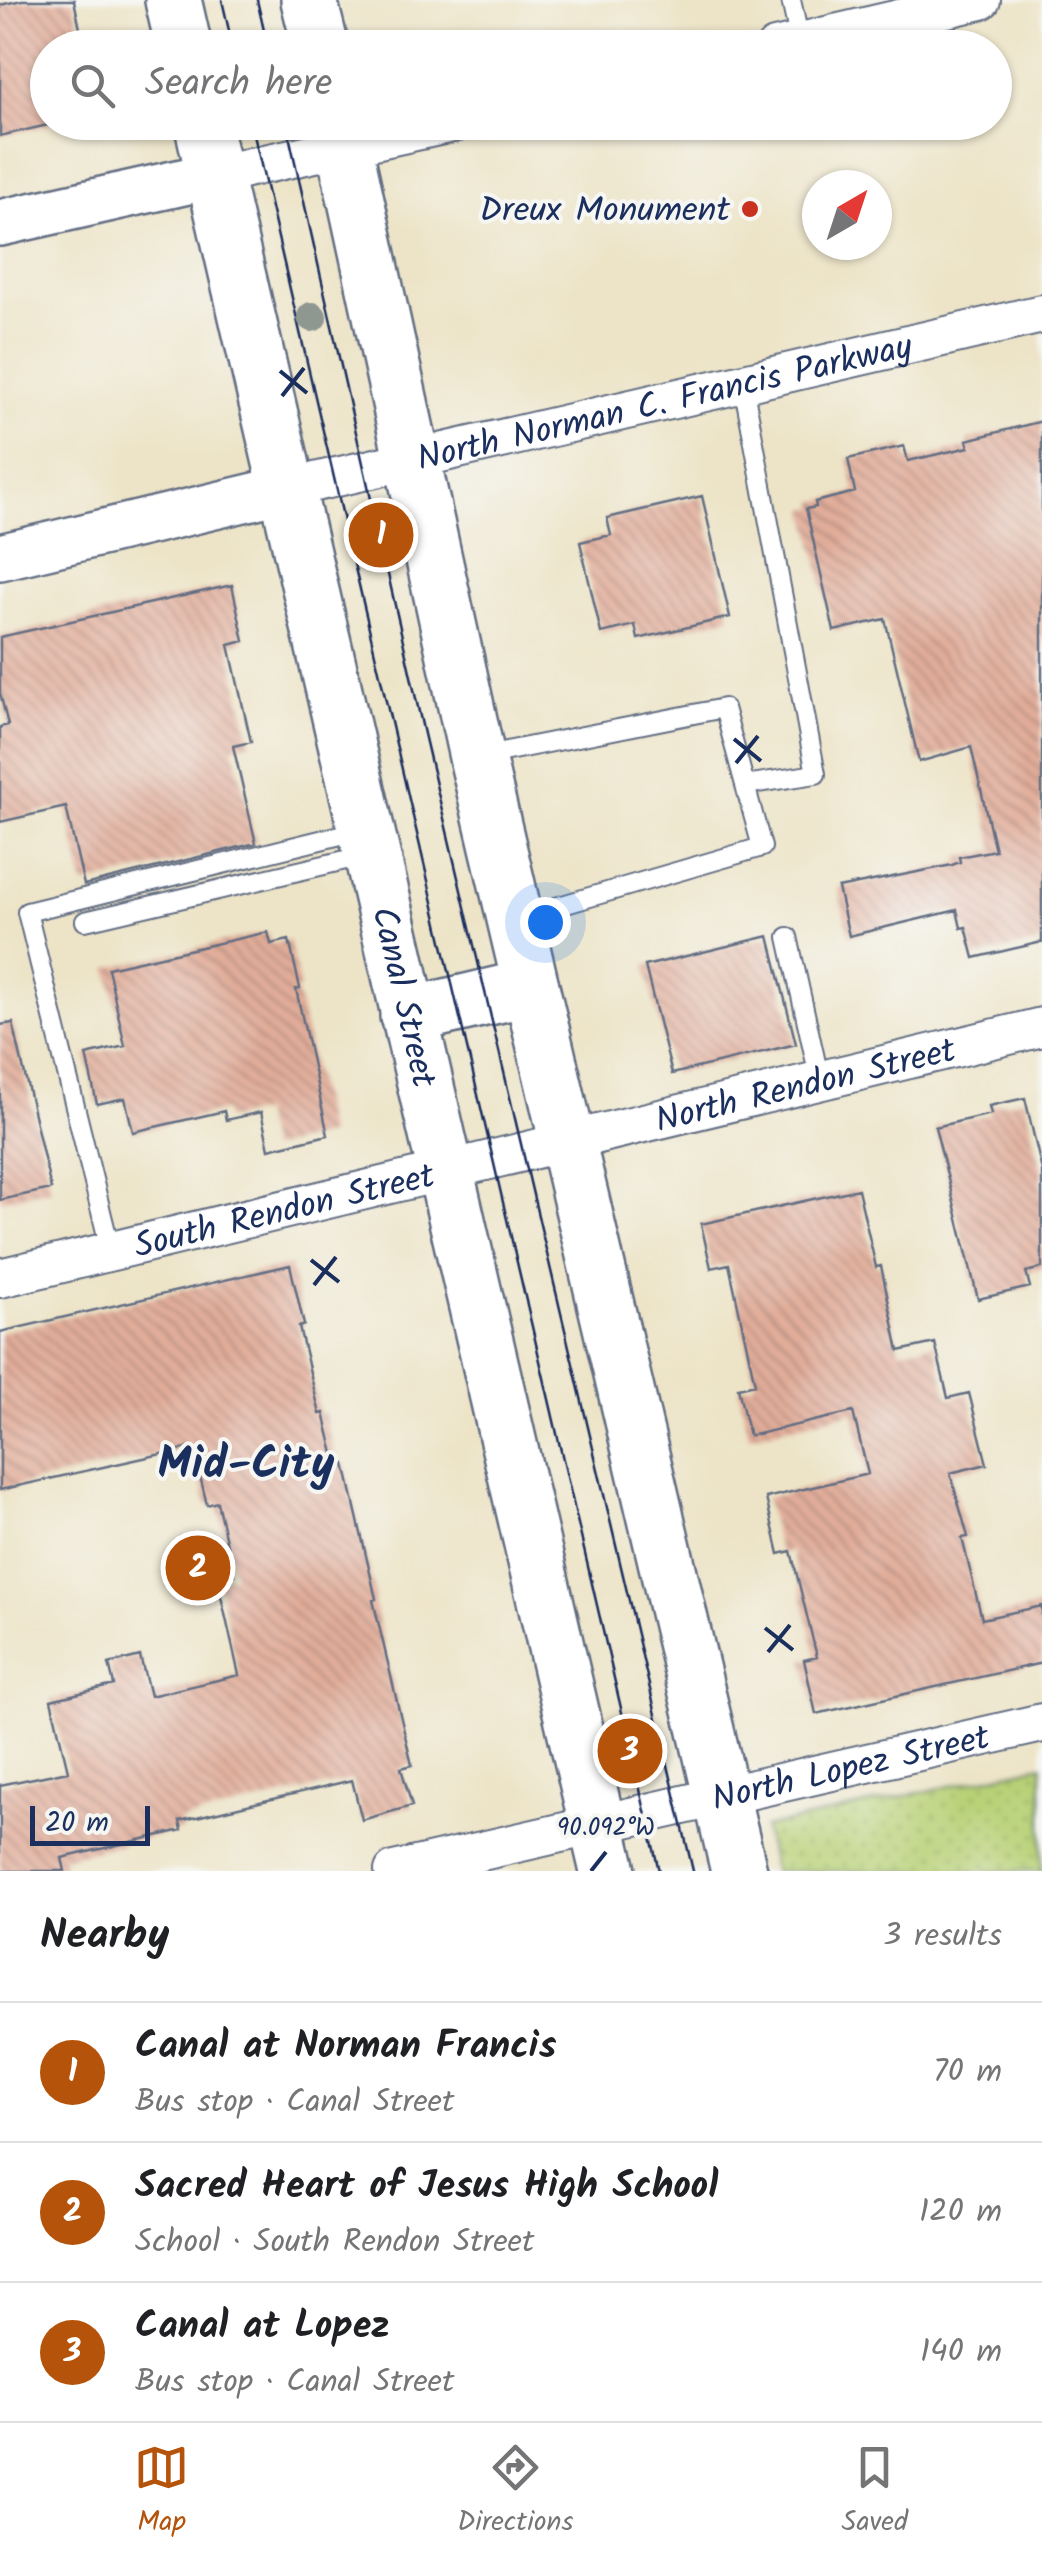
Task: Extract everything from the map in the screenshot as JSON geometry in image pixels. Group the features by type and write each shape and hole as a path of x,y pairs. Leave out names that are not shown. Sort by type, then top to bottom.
{"main road":[{"path":"172,0 180,30"},
{"path":"309,0 316,30"},
{"name":"Canal Street","path":"206,140 602,1848"},
{"path":"343,140 477,757 740,1871"},
{"path":"408,1016 531,986"}],"street":[{"path":"849,30 980,0"},
{"path":"0,223 214,176 329,140"},
{"name":"North Norman C. Francis Parkway","path":"289,488 1042,314"},
{"path":"0,556 289,488"},
{"name":"North Rendon Street","path":"568,1142 1042,1027"},
{"name":"South Rendon Street","path":"0,1278 568,1142"},
{"name":"North Lopez Street","path":"394,1871 602,1848 721,1796 1042,1722"}],"lane":[{"path":"789,30 791,0"},
{"path":"742,384 816,774 746,785"},
{"path":"477,757 724,708 762,847 515,918"},
{"path":"112,1252 26,912 369,841"},
{"path":"84,921 369,841"},
{"path":"788,937 820,1081"}],"green space":[{"path":"1042,1765 1042,1871 774,1871 764,1828"}],"building":[{"path":"22,0 74,0 80,30 30,30 30,129 0,136 0,5"},
{"path":"1042,421 1042,942 974,958 957,910 849,936 838,888 952,865 960,862 959,857 995,850 971,747 919,762 885,619 834,631 806,509 816,507 815,502 855,492 848,459 904,446 908,461 969,447 967,440"},
{"path":"702,496 730,617 638,639 635,625 601,633 580,542 611,535 607,518"},
{"path":"232,585 244,641 229,645 251,742 233,746 256,843 84,885 66,807 0,822 0,727 8,725 0,693 0,637"},
{"path":"268,932 271,944 289,940 328,1135 269,1149 261,1112 226,1120 224,1111 133,1132 125,1098 97,1104 86,1055 125,1046 108,968"},
{"path":"769,936 796,1044 672,1074 645,966"},
{"path":"13,1023 51,1189 0,1200 0,1025"},
{"path":"1025,1098 1042,1171 1042,1268 1026,1272 1030,1287 978,1299 935,1127 991,1114 989,1106"},
{"path":"858,1189 876,1267 881,1266 899,1351 935,1343 948,1398 969,1393 987,1464 950,1473 968,1537 962,1538 982,1619 1042,1606 1042,1663 816,1714 804,1660 817,1657 791,1551 779,1554 766,1498 868,1474 853,1412 749,1436 738,1388 755,1384 729,1264 711,1268 701,1224"},
{"path":"290,1265 304,1325 299,1327 320,1414 324,1413 337,1466 345,1464 376,1599 373,1600 412,1765 401,1768 412,1806 362,1820 352,1780 180,1821 182,1830 62,1858 65,1871 0,1871 0,1785 68,1771 51,1700 114,1685 109,1664 140,1656 150,1696 239,1675 217,1579 234,1575 217,1502 207,1505 193,1447 0,1490 0,1332"}],"tram line":[{"path":"222,0 229,30"},
{"path":"257,0 264,30"},
{"path":"255,140 659,1871"},
{"path":"290,140 424,734 693,1871"}],"place":[{"name":"Dreux Monument","path":"750,209"},
{"name":"Canal at Norman Francis","path":"381,535"},
{"name":"Sacred Heart of Jesus High School","path":"198,1568"},
{"name":"Canal at Lopez","path":"630,1751"}],"district":[{"name":"Mid-City","path":"246,1462"}]}
